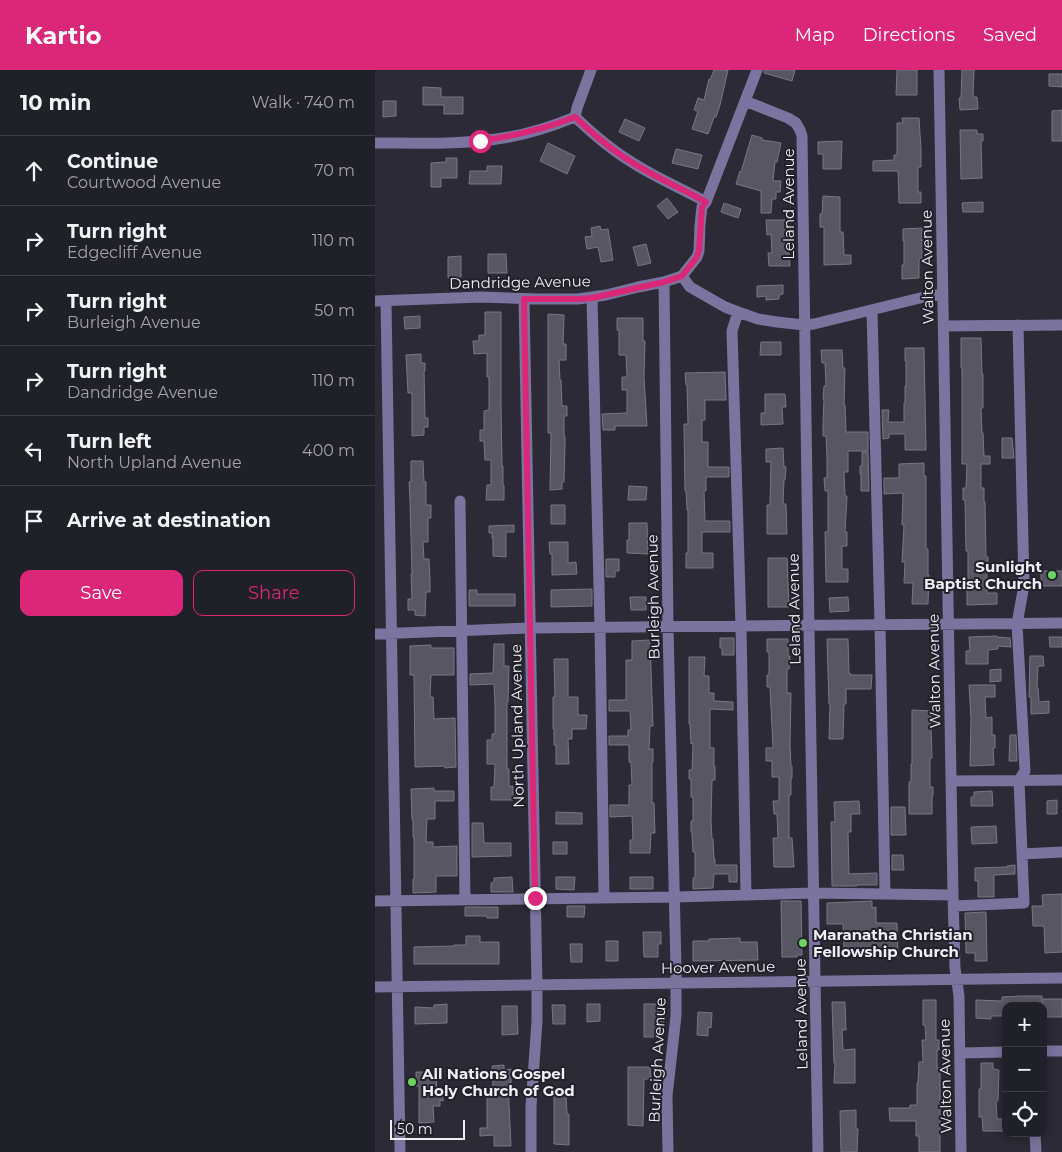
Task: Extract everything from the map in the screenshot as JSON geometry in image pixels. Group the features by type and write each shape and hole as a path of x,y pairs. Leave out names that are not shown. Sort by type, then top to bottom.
{"street":[{"path":"575,117 591,70"},
{"path":"664,282 682,276 697,257 702,207 706,202 757,70"},
{"name":"Walton Avenue","path":"939,70 953,901 955,968 959,996 961,1152"},
{"name":"Leland Avenue","path":"745,101 789,118 796,123 802,136 803,325 810,626 818,1152"},
{"path":"375,143 455,142 499,138 530,132 575,117"},
{"path":"575,117 606,145 629,161 706,202"},
{"path":"682,276 690,287 725,307 758,319 803,325 942,294"},
{"name":"Dandridge Avenue","path":"380,301 481,297 578,299 592,298 664,282"},
{"name":"Burleigh Avenue","path":"664,282 668,627 676,983 676,1016 667,1096 668,1152"},
{"path":"592,298 604,898"},
{"name":"North Upland Avenue","path":"524,299 537,985 537,1021 531,1106 531,1152"},
{"path":"380,301 391,634 400,1152"},
{"path":"872,311 885,894"},
{"path":"738,312 732,331 741,627 746,895"},
{"path":"375,901 814,893 885,894 953,901 1024,903 1019,780 1025,770 1017,624 1024,585 1018,325"},
{"path":"944,326 1062,325"},
{"path":"460,501 465,900"},
{"path":"375,634 530,628 1062,623"},
{"path":"951,781 1062,780"},
{"path":"1022,854 1062,852"},
{"name":"Hoover Avenue","path":"375,987 1062,978"},
{"path":"1047,1051 1062,1051"},
{"path":"960,1053 1002,1052"},
{"path":"1035,1137 1036,1152"}],"building":[{"path":"714,70 728,70 720,105 708,134 692,129 698,111 694,110 698,98 704,100 709,79"},
{"path":"764,70 795,70 792,81 764,73"},
{"path":"897,70 917,70 917,95 896,95"},
{"path":"962,70 974,70 973,97 977,97 978,109 960,110 959,98 961,98"},
{"path":"1049,74 1062,74 1062,87 1049,86"},
{"path":"423,87 441,88 441,97 463,97 463,114 444,114 444,105 423,105"},
{"path":"383,101 396,101 396,116 383,117"},
{"path":"1062,110 1062,141 1052,141 1052,111"},
{"path":"902,118 919,118 921,167 918,167 918,192 921,192 921,203 899,203 898,171 873,171 873,161 894,160 894,155 897,155 897,123 903,123"},
{"path":"625,119 645,128 639,141 619,132"},
{"path":"960,130 977,130 977,134 983,134 983,141 981,141 982,178 961,179"},
{"path":"752,135 762,138 762,140 781,143 777,162 775,162 773,181 781,181 780,192 776,192 776,199 772,199 771,213 761,213 761,191 736,184"},
{"path":"842,141 841,169 823,169 823,154 818,154 818,142"},
{"path":"548,143 575,156 567,174 540,161"},
{"path":"676,149 702,155 698,169 672,163"},
{"path":"446,158 457,158 457,178 441,178 441,187 431,187 431,163 446,162"},
{"path":"487,166 502,166 501,184 469,184 470,171 487,171"},
{"path":"823,196 840,197 840,232 843,232 844,255 851,255 851,264 824,265 824,227 820,227"},
{"path":"667,198 678,212 668,219 657,206"},
{"path":"983,202 983,212 963,212 962,203"},
{"path":"724,203 741,209 738,218 721,212"},
{"path":"766,220 785,220 786,253 789,253 790,266 769,266 768,253 772,253 771,234 767,235"},
{"path":"600,226 601,230 608,229 613,260 601,262 598,247 587,249 585,237 592,236 591,228"},
{"path":"922,228 922,259 919,259 919,278 902,279 902,265 904,265 903,229"},
{"path":"646,244 651,263 638,266 633,247"},
{"path":"488,254 506,254 507,273 488,273"},
{"path":"461,256 461,277 448,278 448,257"},
{"path":"783,285 783,294 779,295 779,299 766,300 766,296 757,297 757,286"},
{"path":"485,312 501,312 504,500 486,500 487,485 491,485 491,460 485,460 484,441 480,441 480,430 484,430 484,411 489,410 489,377 487,377 487,353 474,354 473,341 479,341 479,335 485,335"},
{"path":"548,314 564,315 563,344 566,344 566,360 559,360 562,406 567,406 567,416 564,416 564,482 562,482 562,489 550,490 551,433 548,433"},
{"path":"420,316 420,328 405,329 404,317"},
{"path":"617,318 643,318 647,426 615,426 615,430 603,430 602,414 627,413 627,390 622,390 622,377 627,377 626,355 619,355"},
{"path":"961,338 981,338 983,374 982,433 984,456 990,456 990,464 981,464 981,488 984,488 985,502 986,557 988,557 987,593 997,593 997,604 967,605 965,581 968,581 968,551 966,551 963,488 966,488 967,464 962,464"},
{"path":"761,342 781,342 781,355 760,355"},
{"path":"905,348 924,348 926,450 905,450 905,434 889,434 889,438 883,439 882,410 889,410 888,422 904,422 906,386"},
{"path":"821,350 842,350 843,368 845,368 844,405 846,432 868,432 868,451 848,451 848,472 844,472 845,496 847,496 845,532 847,532 847,546 842,546 842,569 848,569 848,582 826,582 825,532 828,532 828,491 825,491 824,478 827,478 827,458 826,436 823,436 823,399 824,386 826,386 825,363 822,363"},
{"path":"421,354 421,363 425,363 425,418 428,418 428,427 424,427 424,435 412,436 412,393 408,393 406,355"},
{"path":"725,372 726,400 705,400 705,420 702,420 702,442 708,442 708,467 729,467 729,477 706,477 706,491 704,491 705,521 730,521 730,532 702,532 702,553 713,553 713,568 686,568 688,510 685,491 684,424 688,424 685,373"},
{"path":"765,394 785,394 786,407 782,407 783,424 761,425 761,413 765,413"},
{"path":"1002,438 1012,438 1014,458 1002,458"},
{"path":"783,448 784,467 786,467 783,504 786,504 787,534 767,534 767,505 770,505 771,462 766,462 766,449"},
{"path":"862,452 868,452 869,491 861,491 860,466 862,466"},
{"path":"411,461 423,461 424,482 426,482 426,505 431,505 431,518 428,518 428,542 423,542 424,559 429,559 430,581 430,592 426,592 425,616 415,615 415,610 408,610 408,599 412,599 409,482 411,482"},
{"path":"924,463 924,476 926,476 926,549 928,549 929,575 928,604 912,604 913,583 904,583 905,562 902,562 903,493 884,494 884,478 899,478 899,464"},
{"path":"629,486 647,487 646,500 628,500"},
{"path":"551,505 565,505 565,524 551,524"},
{"path":"629,523 647,523 648,554 627,553"},
{"path":"514,525 514,532 506,532 506,557 493,556 493,538 492,533 489,533 489,526"},
{"path":"549,542 568,542 568,563 576,562 577,574 552,575 552,554 550,554"},
{"path":"768,558 787,558 789,607 768,607"},
{"path":"606,559 619,559 619,571 615,571 615,577 606,577"},
{"path":"1041,571 1062,571 1062,586 1041,586"},
{"path":"592,589 592,606 551,607 551,590"},
{"path":"469,590 477,590 477,594 515,594 515,606 469,606"},
{"path":"630,597 646,597 646,610 631,610"},
{"path":"848,597 849,611 830,612 829,598"},
{"path":"997,636 1010,638 1011,647 998,646 998,649 988,650 988,664 966,664 966,651 970,651 969,637"},
{"path":"1049,637 1062,637 1062,647 1050,647"},
{"path":"720,638 734,638 734,655 722,655"},
{"path":"767,639 788,639 788,656 790,656 789,669 787,669 787,693 791,693 790,745 792,766 791,795 789,795 789,838 792,838 794,867 774,867 773,838 778,838 777,814 774,814 773,801 779,801 779,777 772,777 772,761 766,761 766,748 773,748 770,687 767,687 769,652 767,652"},
{"path":"827,639 848,639 850,675 872,675 871,689 846,689 843,739 829,739 830,704"},
{"path":"650,640 653,726 650,726 649,749 653,749 652,803 654,803 655,833 651,833 650,853 630,853 630,840 633,840 632,816 610,817 610,805 629,805 629,785 632,785 629,745 609,745 609,736 628,736 628,730 631,730 630,711 609,711 609,700 626,700 626,660 632,660 632,641"},
{"path":"494,644 504,644 504,666 509,666 507,769 509,769 509,787 513,786 513,800 491,800 491,787 494,787 495,764 487,764 487,740 492,740 492,734 495,734 494,684 470,685 470,674 493,673"},
{"path":"431,645 431,648 454,648 454,675 431,675 430,697 433,697 434,719 455,718 456,767 415,767 414,675 410,675 410,646"},
{"path":"1030,656 1043,656 1044,666 1038,666 1037,688 1039,702 1049,701 1049,713 1031,714 1031,697 1029,697"},
{"path":"689,657 705,657 704,676 709,676 709,693 714,693 714,701 733,702 733,710 710,709 710,748 714,748 715,766 715,780 712,780 711,821 715,865 737,865 737,882 729,882 729,874 714,874 713,888 693,889 695,852 693,852 691,832 693,797 691,797 691,779 689,779 689,770 692,770 693,743 691,744 689,724"},
{"path":"554,659 568,659 568,697 578,697 578,715 587,715 586,729 572,729 572,739 568,739 569,764 556,764 556,745 554,745 553,729 553,697 555,697"},
{"path":"1001,669 1001,681 990,682 990,670"},
{"path":"969,685 995,685 995,697 985,697 986,718 992,717 992,735 995,735 995,748 993,748 994,765 970,766 971,718"},
{"path":"912,710 931,711 932,758 930,758 930,787 933,787 932,814 909,814 909,782 911,782 912,764"},
{"path":"1010,735 1016,735 1017,761 1009,761"},
{"path":"434,788 434,791 454,791 454,801 435,801 435,819 427,819 426,842 433,842 433,847 457,846 457,876 436,876 436,892 413,893 414,837 411,789"},
{"path":"992,791 993,806 971,806 971,797 974,797 974,792"},
{"path":"1057,800 1057,814 1047,814 1047,801"},
{"path":"859,801 860,814 851,814 851,832 848,832 849,874 877,873 877,885 832,886 831,822 835,822 834,802"},
{"path":"891,807 905,807 906,835 891,835"},
{"path":"556,812 582,813 582,824 556,824"},
{"path":"472,823 483,823 484,843 511,843 511,856 472,857"},
{"path":"996,826 997,843 972,844 971,827"},
{"path":"553,842 567,842 567,854 553,854"},
{"path":"892,855 903,855 904,870 892,870"},
{"path":"1015,865 1015,874 994,875 994,897 978,897 978,881 975,881 975,868"},
{"path":"512,877 513,892 491,892 491,883 494,882 494,878"},
{"path":"556,877 575,877 574,890 556,889"},
{"path":"630,877 653,877 653,889 630,889"},
{"path":"1062,894 1062,952 1045,953 1044,926 1033,926 1032,906 1043,906 1042,895"},
{"path":"781,901 801,901 802,955 797,955 797,957 782,957"},
{"path":"872,901 872,908 876,907 876,923 897,923 898,957 887,958 887,953 875,953 875,951 850,951 850,948 844,948 843,924 827,924 827,903"},
{"path":"567,906 585,906 584,917 567,917"},
{"path":"465,907 498,907 498,918 465,916"},
{"path":"986,912 987,961 975,961 975,953 966,953 965,913"},
{"path":"643,932 661,932 661,944 658,944 658,957 644,957"},
{"path":"466,936 480,936 480,942 499,942 499,964 414,964 414,947 466,945"},
{"path":"740,938 740,942 757,942 758,960 693,961 693,941"},
{"path":"606,941 618,941 618,961 606,961"},
{"path":"570,944 582,944 582,962 571,962"},
{"path":"1042,996 1042,1002 1002,1002 1002,1016 991,1016 991,1019 976,1018 976,1000 1002,1001 1002,997"},
{"path":"1043,999 1062,999 1062,1017 1047,1017 1047,1002 1043,1002"},
{"path":"923,1000 936,1000 936,1040 939,1040 937,1068 940,1068 940,1152 919,1152 919,1136 916,1136 916,1121 890,1121 889,1108 910,1108 910,1105 917,1105 919,1062 923,1062 922,1040 926,1040 925,1025 923,1025"},
{"path":"832,1002 845,1002 846,1030 842,1030 843,1050 855,1049 855,1083 834,1083"},
{"path":"447,1004 447,1023 415,1024 415,1007 434,1008 434,1005"},
{"path":"587,1004 600,1004 600,1021 587,1022"},
{"path":"644,1004 663,1004 664,1026 660,1026 660,1037 644,1037"},
{"path":"552,1005 565,1005 565,1024 553,1024"},
{"path":"502,1006 517,1006 518,1034 502,1035"},
{"path":"698,1012 712,1013 711,1028 708,1027 708,1036 697,1035"},
{"path":"981,1063 993,1063 993,1069 999,1070 998,1101 996,1101 997,1119 1002,1119 1002,1131 983,1131 982,1117 979,1117 979,1089 981,1089"},
{"path":"504,1065 504,1070 511,1069 511,1083 508,1083 511,1146 494,1146 494,1135 480,1136 480,1128 487,1128 487,1087 493,1087 492,1066"},
{"path":"628,1067 650,1067 651,1079 644,1079 643,1126 628,1125"},
{"path":"416,1072 436,1072 437,1093 443,1093 443,1101 440,1100 440,1106 433,1106 434,1122 419,1123 419,1086 416,1086"},
{"path":"554,1093 566,1093 567,1114 569,1114 569,1145 554,1144"},
{"path":"856,1110 856,1129 858,1129 857,1152 841,1152 840,1111"}],"place":[{"name":"Sunlight Baptist Church","path":"1052,575"},
{"name":"Maranatha Christian Fellowship Church","path":"803,943"},
{"name":"All Nations Gospel Holy Church of God","path":"412,1082"}],"route":[{"path":"480,141 530,132 575,117 602,141 629,161 706,202 702,207 697,257 682,276 664,282 592,298 524,299 535,898"}]}
